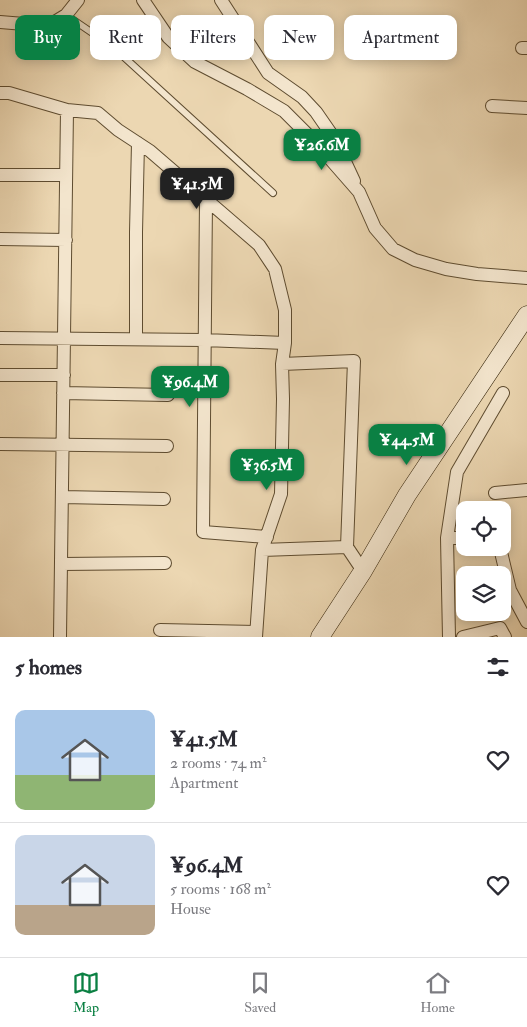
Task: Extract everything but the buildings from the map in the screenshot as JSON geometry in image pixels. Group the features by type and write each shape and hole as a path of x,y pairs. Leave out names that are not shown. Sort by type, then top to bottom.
{"street":[{"path":"67,15 78,0"},
{"path":"143,0 168,37 195,62 284,111 317,144 359,192"},
{"path":"221,0 268,72 302,97 316,112 334,138 375,228 393,248 415,260 446,269 477,274 527,278"},
{"path":"0,22 15,23"},
{"path":"0,93 9,93 67,110 98,113 118,130 150,151 259,245 275,269 285,310 285,343 282,364 281,494 262,550 256,634 160,630"},
{"path":"492,106 527,108"},
{"path":"60,637 67,110"},
{"path":"136,339 138,143"},
{"path":"0,175 66,175"},
{"path":"206,200 202,532 267,537"},
{"path":"0,239 66,240"},
{"path":"320,637 363,571 407,496 527,315"},
{"path":"0,338 204,340 285,343"},
{"path":"282,364 354,362 346,547 363,571"},
{"path":"0,375 64,375"},
{"path":"63,393 168,395"},
{"path":"449,637 447,538 457,472 503,393"},
{"path":"0,444 167,446"},
{"path":"494,493 527,490"},
{"path":"62,497 164,499"},
{"path":"447,538 456,538"},
{"path":"262,550 346,547"},
{"path":"502,556 510,590 527,622"},
{"path":"61,564 165,563"},
{"path":"463,637 500,628 505,637"}],"lane":[{"path":"80,25 113,47 273,193"}]}
